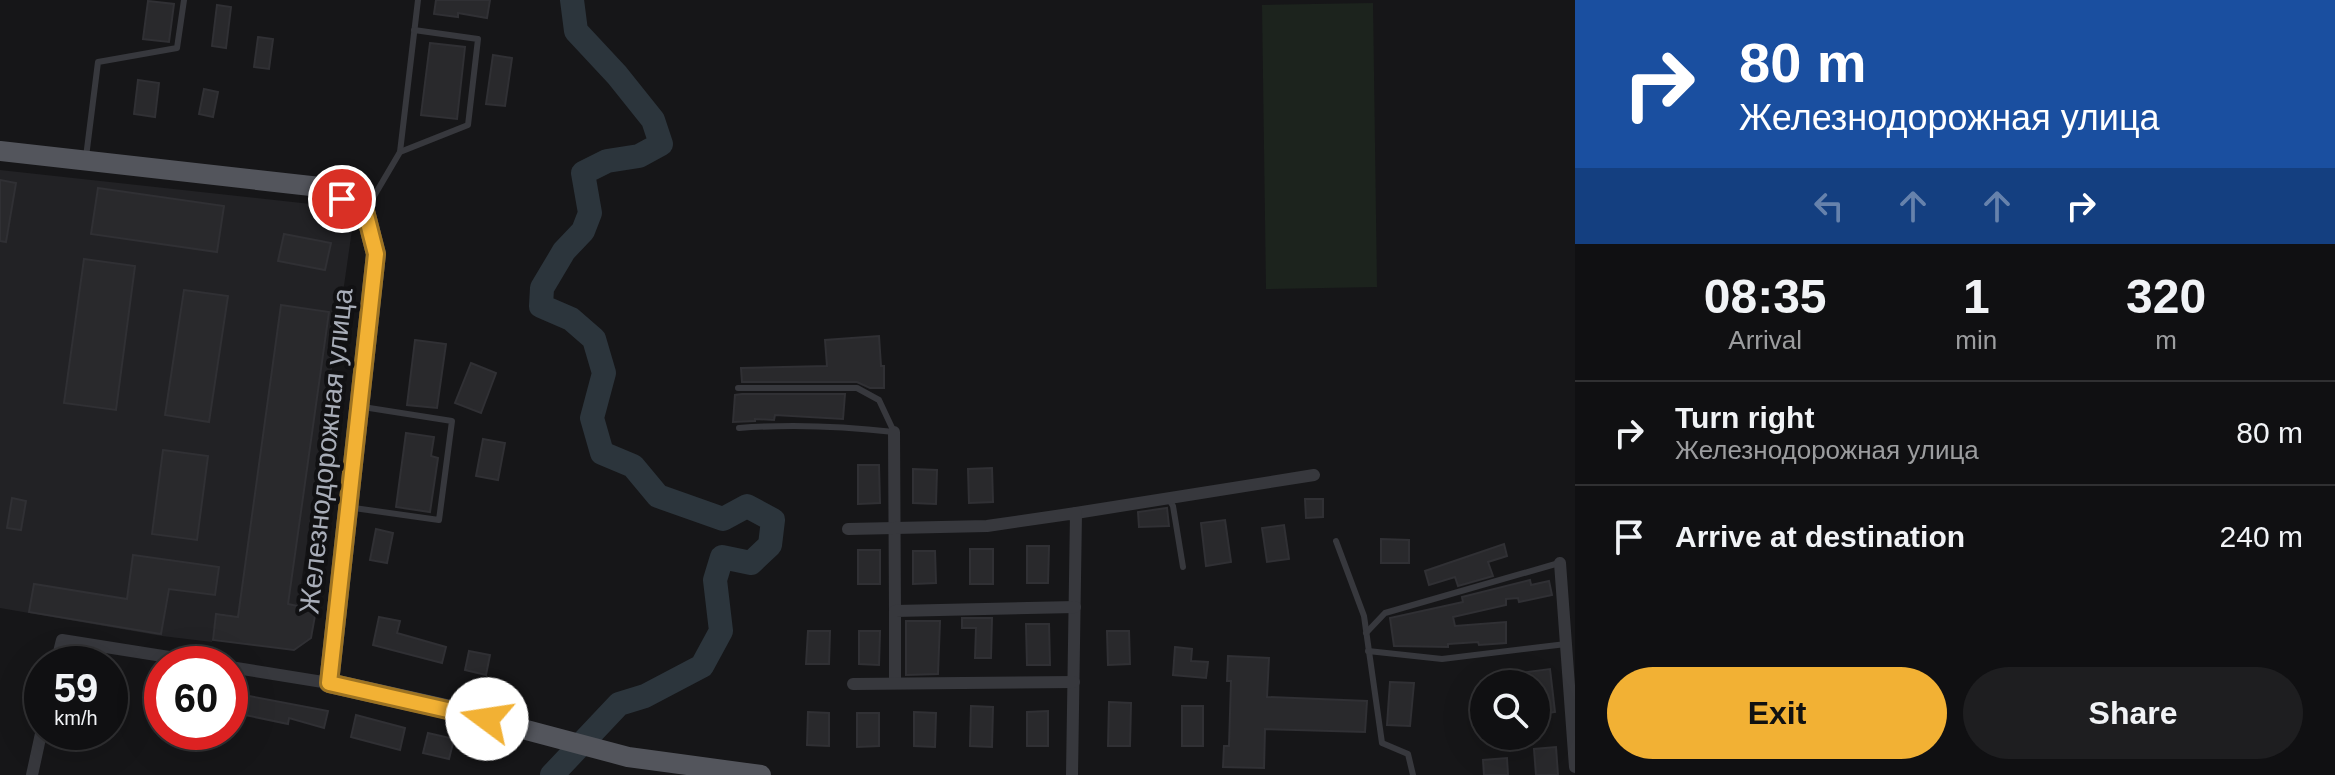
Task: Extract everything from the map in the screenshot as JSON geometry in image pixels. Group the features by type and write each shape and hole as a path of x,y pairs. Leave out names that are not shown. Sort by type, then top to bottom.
{"main road":[{"path":"0,151 320,187 365,211"},
{"name":"Железнодорожная улица","path":"329,683 376,254 365,211"},
{"path":"329,683 459,712 628,757 760,775"}],"street":[{"path":"894,432 895,683"},
{"path":"848,529 987,526 1314,475"},
{"path":"1072,775 1076,513"},
{"path":"1560,563 1570,627 1566,644 1575,767"},
{"path":"895,611 1075,607"},
{"path":"60,646 62,640 100,646"},
{"path":"248,670 329,683"},
{"path":"853,684 1074,682"},
{"path":"32,775 37,750"}],"lane":[{"path":"86,160 98,62 177,48 184,0"},
{"path":"365,211 400,152 418,0"},
{"path":"400,152 468,125 478,39 414,30"},
{"path":"738,388 857,388 879,400 894,432"},
{"path":"348,507 439,520 452,421 359,406"},
{"path":"739,428 807,425 894,432"},
{"path":"1168,498 1173,506 1183,567"},
{"path":"1336,541 1364,616 1382,743 1408,754 1413,775"},
{"path":"1366,633 1385,613 1560,563"},
{"path":"1368,651 1442,659 1566,644"}],"shaded area":[{"path":"1373,3 1377,287 1266,289 1262,5"},
{"path":"0,170 329,206 339,209 346,218 352,230 298,605 292,624 216,613 212,642 0,608"}],"building":[{"path":"436,0 490,0 487,18 458,13 458,17 434,14"},
{"path":"148,1 174,4 169,42 143,39"},
{"path":"217,5 231,7 226,48 212,46"},
{"path":"258,37 273,39 269,69 254,67"},
{"path":"430,43 465,47 457,119 421,115"},
{"path":"493,55 512,58 505,106 486,104"},
{"path":"138,80 159,83 155,117 134,114"},
{"path":"204,89 218,92 213,117 199,114"},
{"path":"0,180 16,183 6,242 0,241"},
{"path":"98,188 224,206 217,252 91,234"},
{"path":"284,234 331,243 325,270 278,261"},
{"path":"84,259 135,266 116,410 64,403"},
{"path":"184,290 228,296 209,422 165,415"},
{"path":"281,305 329,312 288,604 316,610 311,638 294,650 213,640 216,614 238,617"},
{"path":"879,336 884,388 870,388 857,382 742,382 741,368 827,366 825,340"},
{"path":"415,340 446,344 437,408 407,405"},
{"path":"471,363 496,373 481,413 455,403"},
{"path":"845,394 843,419 775,415 774,420 733,422 735,395"},
{"path":"406,433 434,437 431,456 438,458 430,512 396,507"},
{"path":"483,439 505,443 498,480 476,476"},
{"path":"163,450 208,456 197,540 152,534"},
{"path":"858,465 879,465 880,503 858,504"},
{"path":"992,468 993,502 969,503 968,469"},
{"path":"913,469 937,470 936,504 913,503"},
{"path":"12,498 26,501 21,530 7,528"},
{"path":"1305,499 1323,499 1323,517 1306,518"},
{"path":"1167,508 1169,526 1139,527 1138,512"},
{"path":"1225,520 1231,562 1206,566 1201,523"},
{"path":"1284,525 1289,559 1267,562 1262,528"},
{"path":"376,529 393,533 387,563 370,560"},
{"path":"1381,539 1409,540 1409,563 1381,563"},
{"path":"1504,544 1507,556 1488,562 1493,576 1458,586 1455,577 1429,585 1425,571"},
{"path":"1027,546 1049,546 1048,583 1027,583"},
{"path":"970,549 993,549 993,584 970,584"},
{"path":"858,550 880,550 880,584 858,584"},
{"path":"913,551 935,551 936,583 913,584"},
{"path":"133,555 219,567 215,595 169,589 161,634 29,612 34,584 127,599"},
{"path":"1530,580 1531,585 1549,581 1552,595 1519,602 1518,598 1506,599 1506,605 1453,617 1455,626 1506,622 1506,643 1448,644 1448,647 1394,646 1390,618 1463,602 1462,597"},
{"path":"379,617 400,621 397,633 446,647 442,663 373,645"},
{"path":"962,618 992,618 991,658 975,658 976,628 962,628"},
{"path":"906,621 940,621 938,674 906,675"},
{"path":"1026,624 1049,624 1050,665 1027,665"},
{"path":"808,631 830,631 829,664 806,664"},
{"path":"859,631 880,631 879,665 859,664"},
{"path":"1107,631 1129,631 1130,664 1108,665"},
{"path":"1175,647 1192,649 1191,661 1208,662 1206,678 1173,675"},
{"path":"469,651 490,655 486,675 465,670"},
{"path":"1228,656 1269,658 1267,697 1367,701 1365,732 1265,729 1264,768 1223,767 1224,746 1229,746 1231,681 1227,681"},
{"path":"1550,669 1555,712 1550,713 1550,670 1542,670"},
{"path":"1390,682 1414,683 1410,726 1387,725"},
{"path":"249,696 328,711 324,728 289,718 288,724 248,716"},
{"path":"1109,702 1131,703 1130,746 1108,746"},
{"path":"971,706 993,707 992,747 970,746"},
{"path":"1182,706 1203,706 1203,746 1182,746"},
{"path":"1048,711 1048,746 1027,746 1027,712"},
{"path":"808,712 829,713 829,746 807,745"},
{"path":"914,712 936,713 935,747 914,746"},
{"path":"857,713 879,713 879,746 857,747"},
{"path":"356,715 405,728 400,750 351,737"},
{"path":"428,733 454,739 449,759 423,753"},
{"path":"1556,747 1558,775 1536,775 1534,750 1550,750"},
{"path":"1507,758 1508,775 1484,775 1483,760"}],"waterway":[{"path":"552,775 619,704 645,696 702,666 721,631 715,580 722,557 751,563 770,545 773,520 747,506 723,519 658,496 633,466 602,453 592,418 604,373 594,339 571,319 541,306 542,288 564,251 583,231 590,213 583,173 607,161 639,156 661,144 653,120 576,31 572,0"}],"route":[{"path":"342,199 365,211 376,254 329,683 487,719"}]}
